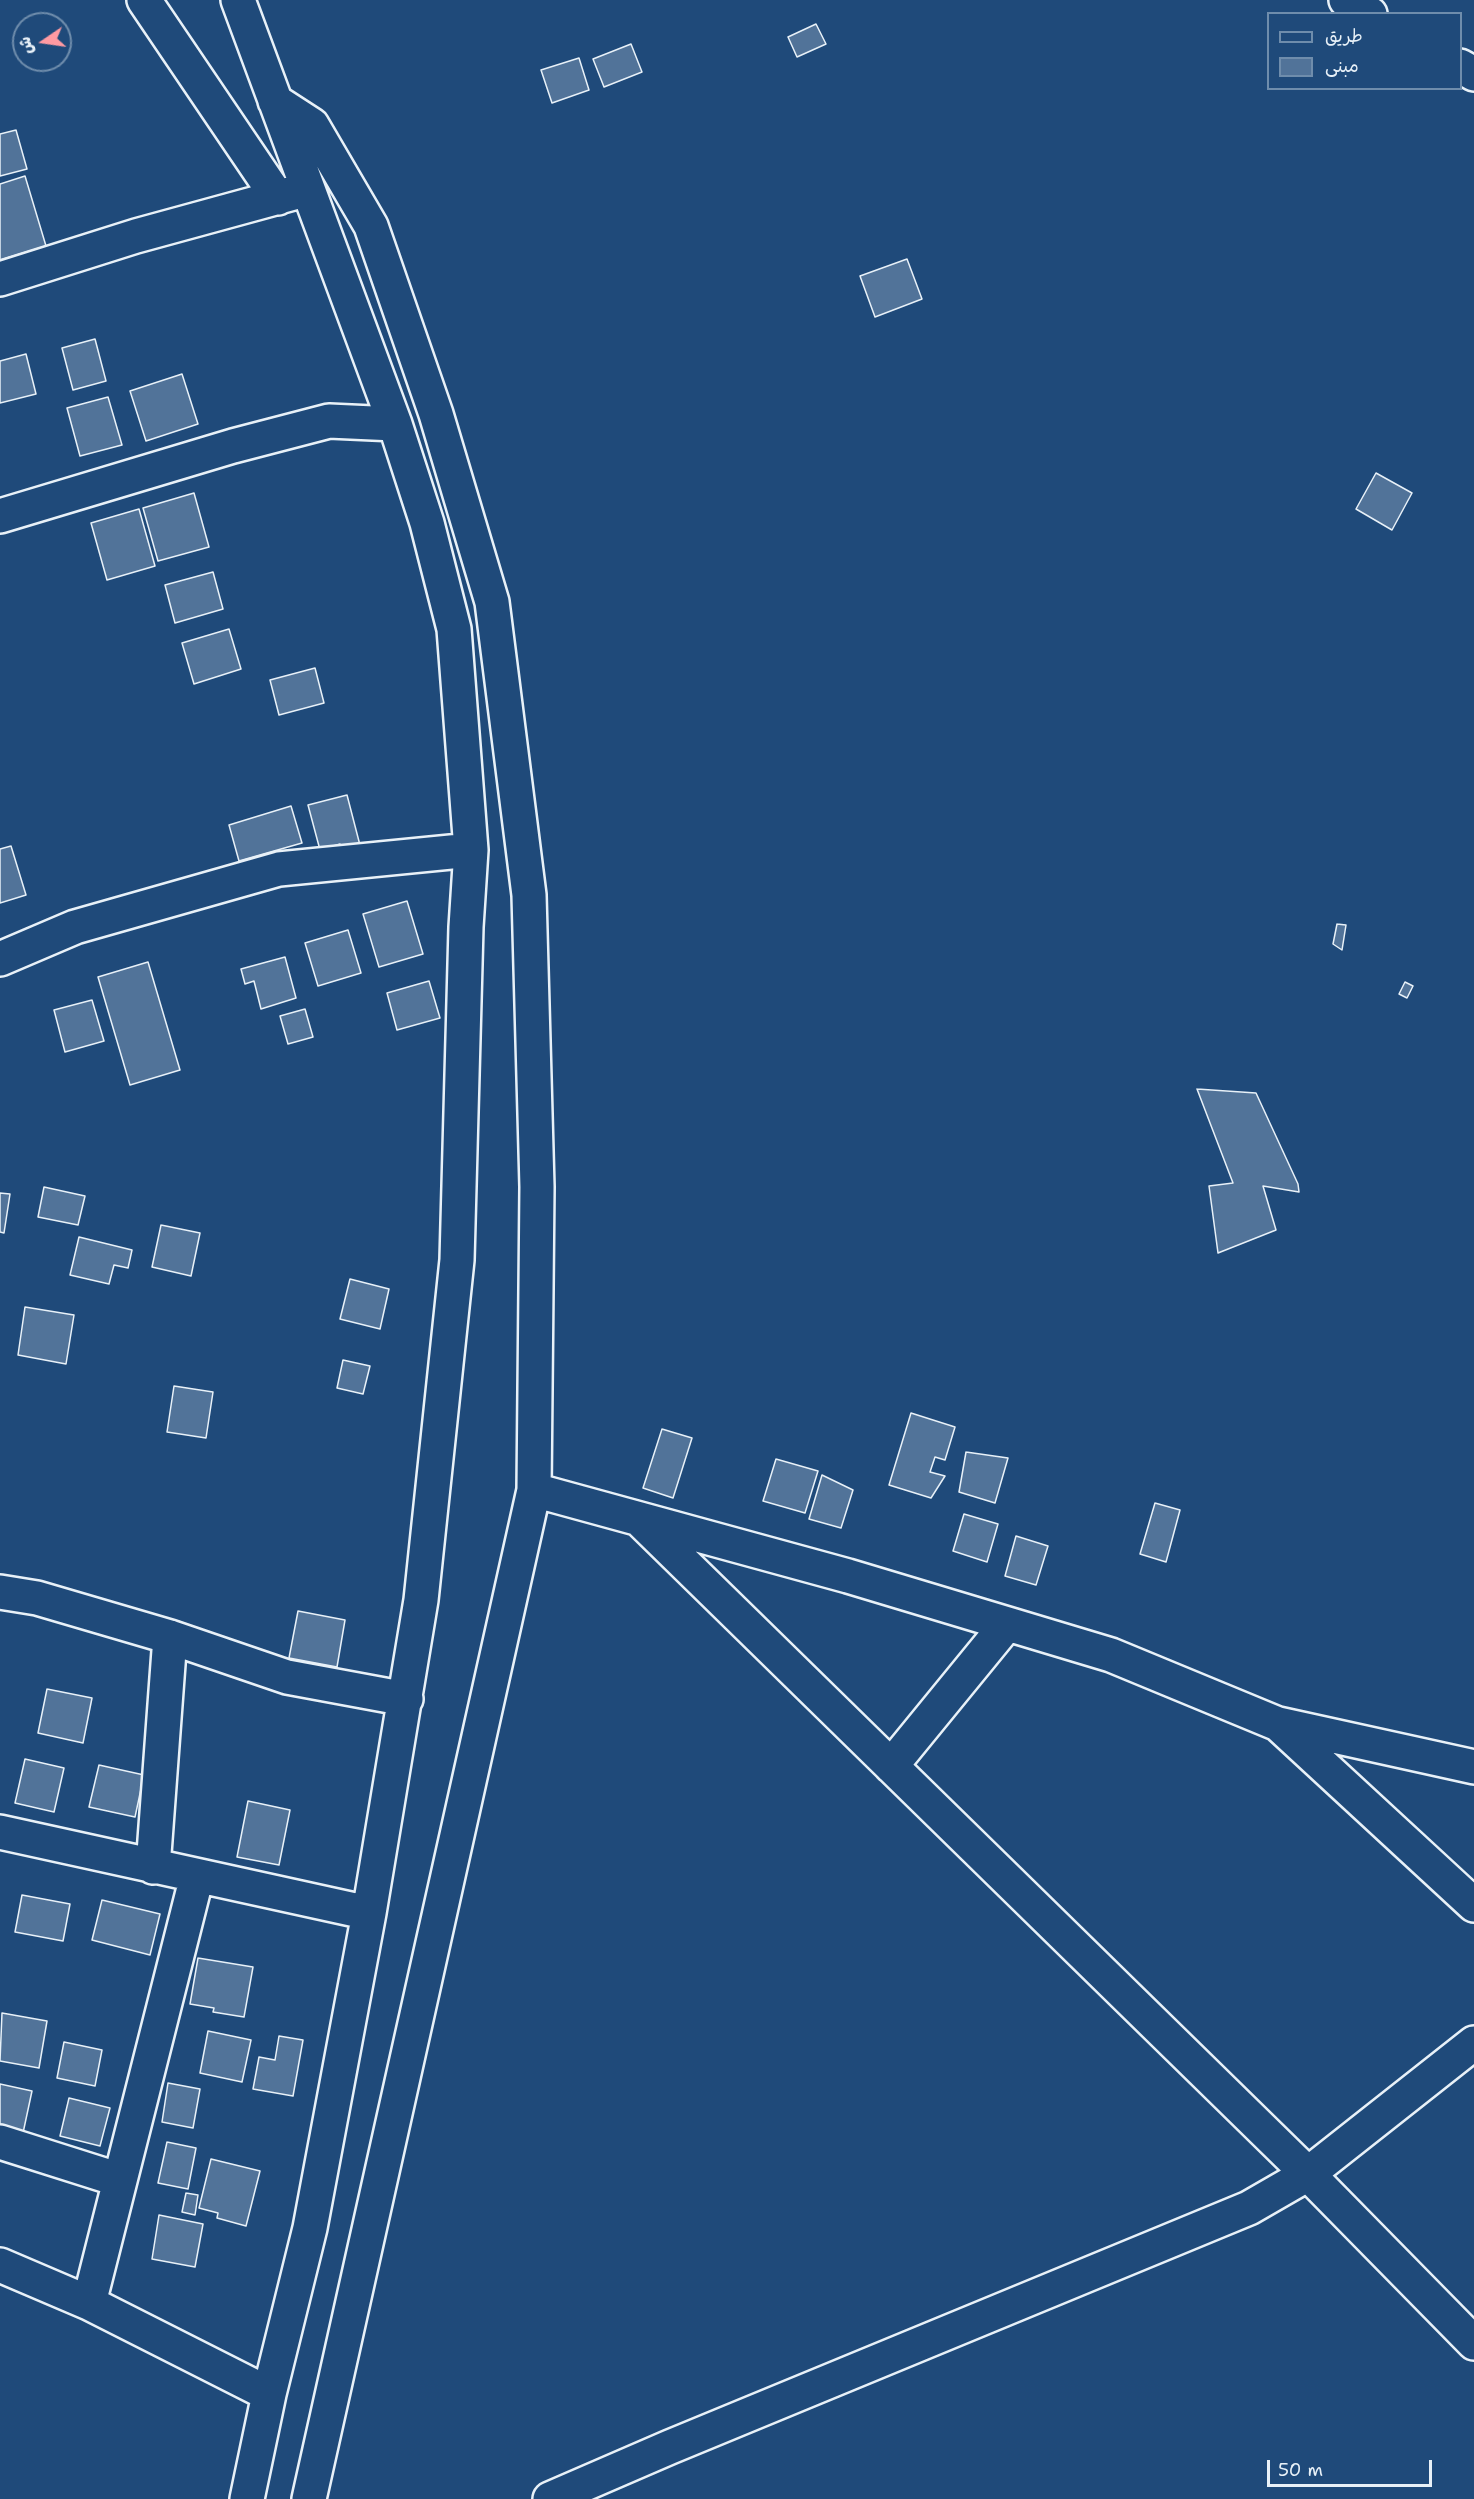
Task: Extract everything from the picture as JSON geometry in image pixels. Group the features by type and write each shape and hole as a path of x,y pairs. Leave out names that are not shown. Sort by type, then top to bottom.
{"street":[{"path":"144,0 184,62 293,193"},
{"path":"238,0 275,101 293,193 395,424 427,523 454,629 471,850 466,927 458,1260 422,1600 369,1913 310,2228 269,2394 247,2499"},
{"path":"1346,0 1367,12"},
{"path":"275,101 312,125 372,226 436,414 492,602 529,895 537,1187 534,1490 309,2499"},
{"path":"0,279 135,236 293,193"},
{"path":"0,516 233,446 329,421 395,424"},
{"path":"0,959 75,927 279,869 471,850"},
{"path":"534,1490 848,1576 1111,1655 1278,1724 1474,1767"},
{"path":"639,1519 1308,2174 1474,2343"},
{"path":"0,1592 37,1598 170,1638 287,1677 406,1699"},
{"path":"891,1766 1007,1624"},
{"path":"153,1867 170,1638"},
{"path":"1278,1724 1474,1905"},
{"path":"0,1832 369,1913"},
{"path":"89,2303 197,1876"},
{"path":"550,2499 670,2447 1249,2208 1308,2174 1474,2043"},
{"path":"0,2142 120,2180"},
{"path":"0,2265 89,2303 269,2394"}],"building":[{"path":"816,24 826,44 797,57 788,37"},
{"path":"631,44 642,72 604,87 593,59"},
{"path":"579,58 589,90 552,103 541,70"},
{"path":"16,130 27,169 0,176 0,134"},
{"path":"25,176 46,246 0,260 0,184"},
{"path":"907,259 922,299 875,317 860,276"},
{"path":"95,339 106,381 73,390 62,348"},
{"path":"26,354 36,394 0,403 0,361"},
{"path":"182,374 198,424 146,441 130,391"},
{"path":"108,397 122,445 80,456 67,408"},
{"path":"1376,473 1412,493 1392,530 1356,509"},
{"path":"194,493 209,547 158,561 143,508"},
{"path":"139,509 155,566 107,580 91,523"},
{"path":"213,572 223,609 175,623 165,585"},
{"path":"229,629 241,669 194,684 182,643"},
{"path":"315,668 324,703 279,715 270,680"},
{"path":"347,795 362,853 344,858 340,844 320,850 308,805"},
{"path":"291,806 302,843 239,861 229,825"},
{"path":"11,846 26,895 0,903 0,849"},
{"path":"407,901 423,954 379,967 363,914"},
{"path":"1337,924 1346,925 1342,950 1333,944"},
{"path":"348,930 361,973 318,986 305,943"},
{"path":"285,957 296,998 261,1009 254,981 245,984 241,969"},
{"path":"148,962 180,1070 130,1085 98,977"},
{"path":"429,981 440,1018 397,1030 387,993"},
{"path":"1405,982 1413,986 1407,998 1399,994"},
{"path":"92,1000 104,1041 65,1052 54,1010"},
{"path":"305,1009 313,1037 288,1044 280,1016"},
{"path":"1197,1089 1256,1093 1298,1184 1299,1192 1263,1186 1276,1230 1218,1253 1209,1186 1233,1183"},
{"path":"44,1187 85,1196 78,1225 38,1217"},
{"path":"0,1193 10,1194 4,1233 0,1232"},
{"path":"161,1225 200,1233 191,1276 152,1267"},
{"path":"79,1237 132,1250 128,1268 114,1265 109,1284 70,1275"},
{"path":"350,1279 389,1289 380,1329 340,1319"},
{"path":"25,1307 74,1315 66,1364 18,1355"},
{"path":"343,1360 370,1366 363,1394 337,1388"},
{"path":"174,1386 213,1392 206,1438 167,1432"},
{"path":"911,1413 955,1427 945,1460 935,1457 930,1472 945,1476 931,1498 889,1485"},
{"path":"662,1429 692,1438 673,1498 643,1488"},
{"path":"966,1452 1008,1458 995,1503 959,1492"},
{"path":"776,1459 818,1471 805,1513 763,1501"},
{"path":"822,1475 853,1490 841,1528 809,1519"},
{"path":"1155,1503 1180,1510 1166,1562 1140,1554"},
{"path":"964,1514 998,1524 987,1562 953,1551"},
{"path":"1016,1536 1048,1546 1036,1585 1005,1576"},
{"path":"298,1611 345,1620 337,1667 289,1658"},
{"path":"47,1689 92,1698 83,1743 38,1733"},
{"path":"25,1759 64,1768 54,1812 15,1803"},
{"path":"99,1765 144,1775 135,1817 89,1807"},
{"path":"248,1801 290,1810 279,1865 237,1857"},
{"path":"22,1895 70,1904 63,1941 15,1932"},
{"path":"102,1900 160,1914 150,1955 92,1940"},
{"path":"198,1958 253,1967 244,2017 213,2012 214,2008 190,2004"},
{"path":"2,2013 47,2021 39,2068 0,2061"},
{"path":"208,2031 251,2040 242,2082 200,2073"},
{"path":"279,2036 303,2040 293,2096 253,2089 259,2057 275,2060"},
{"path":"64,2042 102,2050 95,2086 57,2078"},
{"path":"168,2083 200,2089 193,2128 162,2122"},
{"path":"0,2084 32,2091 23,2133 0,2128"},
{"path":"69,2098 110,2108 100,2146 60,2136"},
{"path":"167,2142 196,2148 188,2189 158,2183"},
{"path":"211,2159 260,2171 246,2226 217,2218 218,2213 199,2208"},
{"path":"186,2193 198,2195 195,2215 182,2212"},
{"path":"159,2215 203,2224 195,2267 152,2259"}]}
